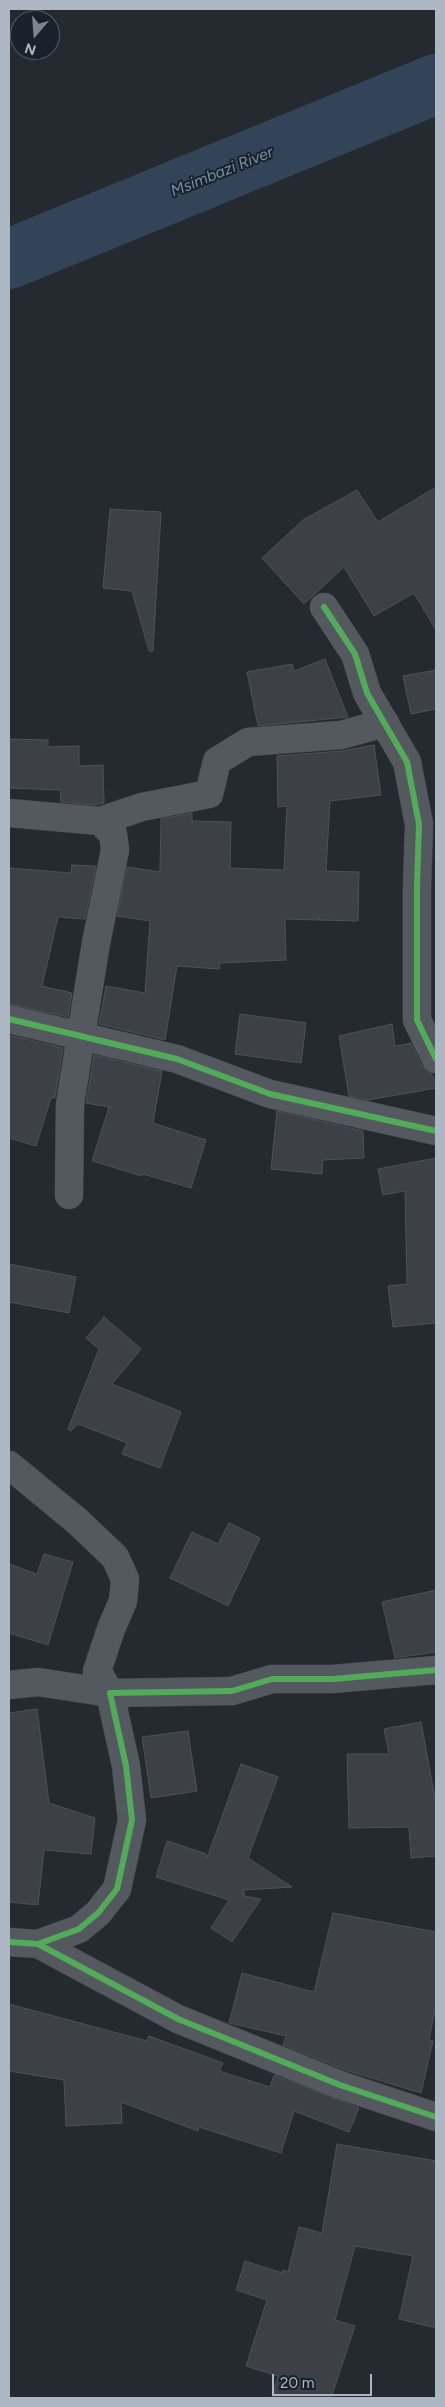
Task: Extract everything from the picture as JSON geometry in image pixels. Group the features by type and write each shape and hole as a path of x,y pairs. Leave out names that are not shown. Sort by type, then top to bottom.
{"street":[{"path":"324,608 355,654 367,694 386,723 407,762 419,824 416,888 418,1020 436,1059"},
{"path":"9,813 100,821 142,807 210,794 217,760 248,742 342,735 386,723"},
{"path":"69,1196 70,1104 80,1036 115,850 113,834 100,821"},
{"path":"9,1019 177,1059 270,1094 436,1131"},
{"path":"9,1465 77,1521 115,1557 125,1579 123,1601 97,1671 110,1693 126,1766 132,1820 117,1889 98,1913 79,1929 38,1944 9,1942"},
{"path":"9,1685 38,1682 110,1693 232,1691 272,1679 333,1679 436,1670"},
{"path":"38,1944 178,2019 340,2085 436,2116"}],"building":[{"path":"436,487 436,630 414,593 374,616 344,567 304,604 262,558 303,520 357,490 378,522"},
{"path":"110,509 161,512 153,651 149,651 132,591 103,588"},
{"path":"325,659 348,717 258,726 247,672 292,664 294,671"},
{"path":"436,670 436,709 411,714 403,676"},
{"path":"9,739 48,740 48,747 79,746 79,766 103,765 104,803 94,805 61,802 60,790 9,788"},
{"path":"374,745 381,795 330,801 326,871 359,872 358,921 285,919 286,960 220,963 219,969 177,966 165,1040 99,1024 106,986 145,993 150,921 117,916 127,867 160,872 161,819 192,813 192,821 231,822 230,868 284,870 287,806 278,807 277,756 342,751"},
{"path":"72,865 96,866 85,919 58,917 42,986 72,993 68,1017 9,1004 9,868 71,873"},
{"path":"240,1014 306,1023 301,1063 235,1054"},
{"path":"392,1024 395,1046 411,1043 422,1066 431,1073 436,1083 436,1088 368,1100 349,1096 339,1036"},
{"path":"9,1035 63,1048 55,1098 51,1098 36,1146 9,1138"},
{"path":"94,1055 162,1071 153,1123 206,1140 191,1188 92,1161 109,1107 86,1103"},
{"path":"277,1111 363,1131 364,1158 323,1160 322,1174 271,1169"},
{"path":"436,1158 436,1323 393,1327 388,1286 407,1284 405,1191 383,1195 378,1169"},
{"path":"9,1264 76,1277 69,1313 9,1302"},
{"path":"104,1317 141,1349 112,1384 181,1412 160,1468 122,1454 127,1443 78,1424 71,1431 68,1429 99,1349 86,1338"},
{"path":"229,1523 260,1538 228,1606 170,1578 192,1532 218,1544"},
{"path":"44,1554 73,1562 48,1645 9,1633 9,1564 37,1574"},
{"path":"436,1590 436,1652 395,1658 382,1602"},
{"path":"37,1709 49,1803 95,1818 91,1854 44,1850 38,1905 9,1902 9,1713"},
{"path":"421,1722 436,1804 436,1856 411,1858 409,1827 349,1828 347,1754 389,1754 384,1729"},
{"path":"188,1731 197,1791 151,1798 142,1737"},
{"path":"241,1764 278,1777 248,1858 292,1887 244,1890 244,1896 261,1899 232,1942 211,1928 229,1900 156,1877 167,1841 206,1854 207,1858"},
{"path":"333,1913 436,1932 436,2004 429,2040 433,2041 421,2093 345,2070 283,2045 286,2036 229,2023 242,1973 314,1992"},
{"path":"9,2004 147,2041 149,2036 223,2063 219,2071 270,2087 274,2075 359,2108 349,2132 294,2111 281,2153 199,2127 198,2131 121,2102 122,2123 66,2126 64,2080 9,2071"},
{"path":"337,2144 436,2161 436,2328 399,2319 413,2256 355,2246 335,2320 355,2326 331,2398 272,2398 278,2376 246,2366 267,2300 236,2290 245,2261 282,2273 283,2270 288,2272 299,2227 322,2233"}],"waterway":[{"name":"Msimbazi River","path":"9,259 436,84"}],"cycle path":[{"path":"324,607 355,654 367,693 407,762 419,824 417,1020 436,1059"},
{"path":"9,1019 177,1059 270,1094 436,1131"},
{"path":"38,1944 79,1929 98,1913 117,1889 132,1820 126,1766 110,1693 232,1691 272,1679 333,1679 436,1670"},
{"path":"9,1942 38,1944 178,2019 340,2085 436,2117"}]}
